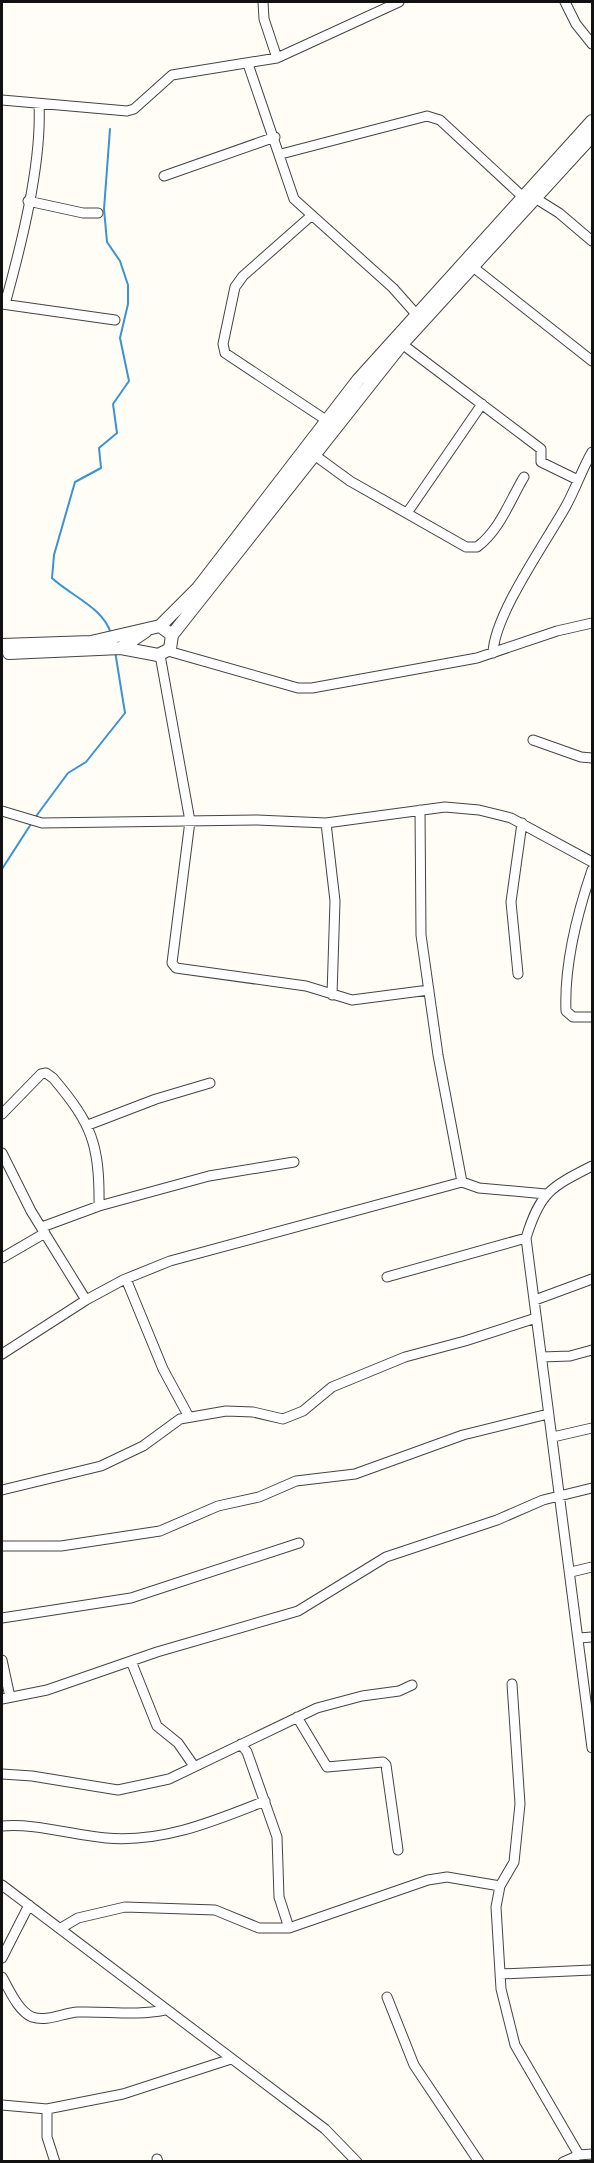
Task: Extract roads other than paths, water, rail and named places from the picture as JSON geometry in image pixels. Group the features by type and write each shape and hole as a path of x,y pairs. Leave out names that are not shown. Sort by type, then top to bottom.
{"street":[{"path":"263,2 264,19 277,58"},
{"path":"376,13 378,2"},
{"path":"2,100 134,110 172,75 277,58 399,2"},
{"path":"567,3 576,24 592,44"},
{"path":"248,64 281,154 294,200 393,288 416,314"},
{"path":"39,104 37,144 20,247 3,304 115,320"},
{"path":"281,154 427,116 440,120 529,197 559,213 592,242"},
{"path":"164,653 172,645 172,635 313,454 402,344 473,267 592,121"},
{"path":"2,653 116,644 160,626 198,588 326,420 416,314 529,197 592,136"},
{"path":"164,176 274,137"},
{"path":"28,201 74,211 98,213"},
{"path":"312,215 243,276 235,287 223,344 225,353 326,420"},
{"path":"473,267 592,361"},
{"path":"402,344 541,449 542,462 578,480"},
{"path":"407,513 482,404"},
{"path":"493,653 493,641 512,600 592,452"},
{"path":"313,454 350,481 458,544 477,547 503,517 525,477"},
{"path":"2,645 116,644 164,653 298,688 493,653 557,631 592,623"},
{"path":"160,626 172,635"},
{"path":"164,653 190,821 172,963 176,968 295,984 352,1000 429,990"},
{"path":"533,740 561,751 592,758"},
{"path":"2,811 25,820 42,823 190,821 326,823 445,807 479,810 522,824 592,862"},
{"path":"420,810 421,935 462,1182"},
{"path":"326,823 335,901 332,995"},
{"path":"518,974 511,902 522,824"},
{"path":"592,870 581,904 574,937 566,999 566,1011 573,1017 592,1017"},
{"path":"2,1114 46,1073 67,1095 88,1125 100,1169 99,1206"},
{"path":"88,1125 156,1099 210,1083"},
{"path":"2,1153 43,1230 86,1300"},
{"path":"2,1258 43,1230 99,1206 209,1176 294,1162"},
{"path":"592,1166 546,1194 535,1208 526,1238 592,1748"},
{"path":"2,1354 86,1300 126,1279 170,1261 462,1182 479,1188 546,1194"},
{"path":"387,1277 526,1238"},
{"path":"126,1279 164,1369 189,1417"},
{"path":"535,1300 592,1279"},
{"path":"2,1490 101,1466 143,1446 180,1419 226,1411 253,1412 283,1419 303,1412 332,1387 395,1361 536,1318"},
{"path":"542,1357 570,1356 592,1350"},
{"path":"2,1546 61,1546 160,1531 218,1506 259,1497 296,1481 355,1474 462,1435 548,1414"},
{"path":"553,1437 592,1428"},
{"path":"2,1660 6,1698 47,1690 131,1661 298,1611 387,1557 559,1496 592,1488"},
{"path":"2,1618 142,1596 298,1543"},
{"path":"571,1572 592,1567"},
{"path":"579,1638 592,1637"},
{"path":"131,1661 157,1725 178,1743 194,1766"},
{"path":"513,1684 520,1804 514,1862 500,1886 496,1907 501,1989 515,2045 579,2155"},
{"path":"2,1774 32,1776 118,1790 169,1779 297,1717 334,1702 399,1691 412,1685"},
{"path":"297,1717 327,1767 383,1762 386,1765 398,1850"},
{"path":"241,1744 265,1801 277,1837 279,1897 289,1928"},
{"path":"2,1826 109,1838 160,1835 194,1829 265,1801"},
{"path":"61,1928 78,1918 125,1906 215,1910 259,1929 289,1928 428,1880 447,1877 500,1886"},
{"path":"2,1886 61,1928 165,2010 325,2129 357,2162"},
{"path":"2,1958 29,1905"},
{"path":"500,1974 592,1970"},
{"path":"2,1977 22,2009 31,2016 51,2018 77,2012 142,2015 165,2010"},
{"path":"387,1997 414,2065 478,2162"},
{"path":"2,2105 47,2109 123,2094 231,2059"},
{"path":"47,2109 47,2137 55,2162"},
{"path":"563,2162 579,2155 592,2154"}],"waterway":[{"path":"110,129 104,209 107,242 120,261 128,285 128,304 120,338 129,381 113,404 117,433 99,448 101,468 75,482 54,555 52,578 94,610 107,625 111,634"},
{"path":"34,819 68,773 86,762 125,713 115,651"},
{"path":"2,869 31,824"}]}
